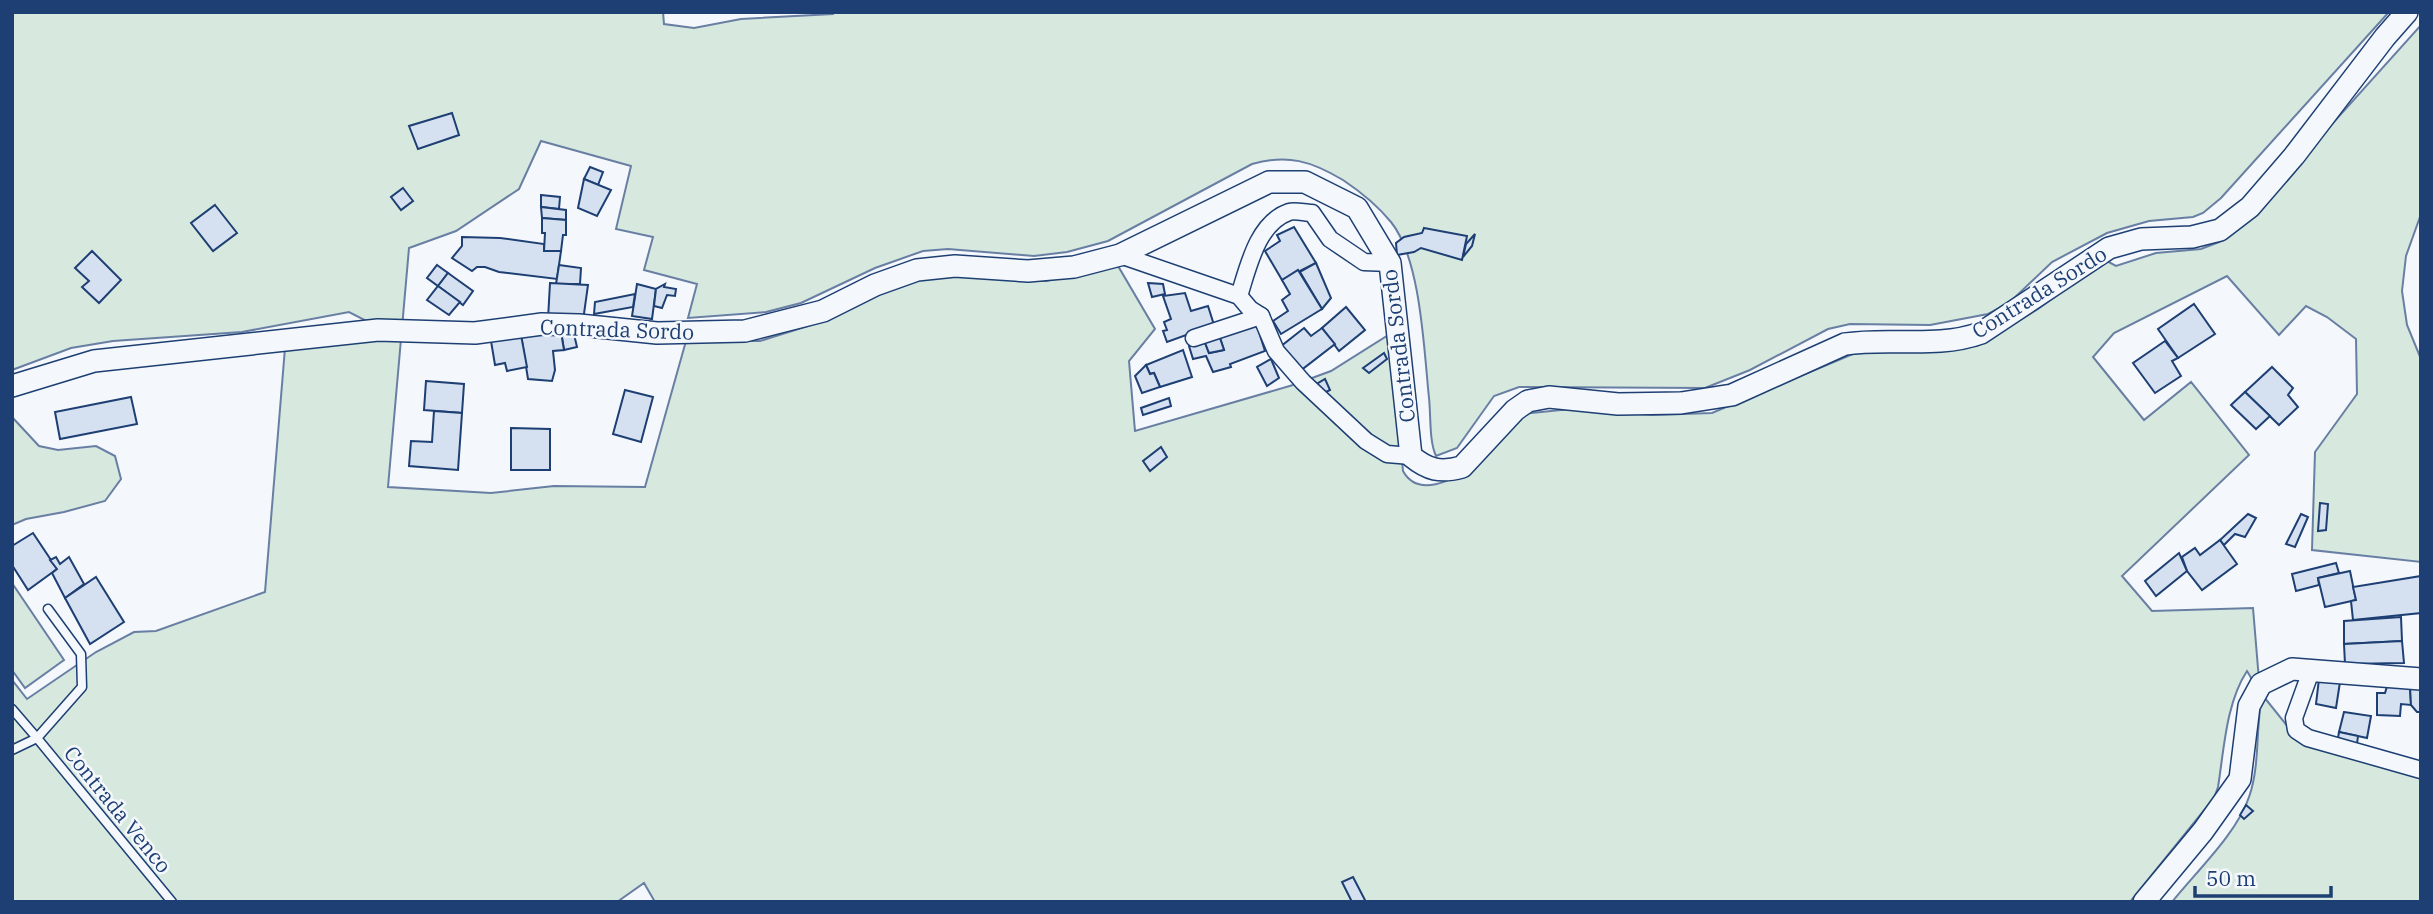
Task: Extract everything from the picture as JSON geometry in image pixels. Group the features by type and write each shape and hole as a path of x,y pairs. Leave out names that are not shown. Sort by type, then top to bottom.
{"street":[{"name":"Contrada Sordo","path":"12,386 94,361 378,330 475,333 542,324 657,333 745,331 823,311 874,285 917,270 955,266 1028,271 1074,267 1120,255 1269,183 1305,183 1357,208 1390,263 1411,456 1423,466 1437,471 1462,467 1515,410 1528,401 1549,397 1619,404 1681,403 1732,395 1845,344 1915,343 1968,337 1981,333 2109,248 2141,239 2192,237 2220,230 2250,207 2268,187 2407,12"},
{"path":"1239,296 1256,247 1269,225 1290,212 1312,213 1330,239 1364,262 1390,263"},
{"path":"1120,255 1239,296 1250,309 1261,316 1276,351 1303,382 1357,433 1387,453 1411,456"},
{"path":"1194,338 1261,316"},
{"path":"2144,902 2203,831 2240,779 2249,706 2261,684 2301,670 2421,679"},
{"path":"2301,670 2294,718 2296,730 2308,738 2421,770"}],"lane":[{"name":"Contrada Venco","path":"12,750 37,738 82,687 81,654 48,609"},
{"name":"Contrada Venco","path":"12,709 172,902"}],"shaded area":[{"path":"12,12 663,12 664,24 694,28 741,19 834,12 2389,12 2221,198 2203,213 2193,217 2149,221 2107,233 2052,262 2009,303 1988,314 1930,325 1850,324 1828,329 1750,370 1705,388 1519,387 1494,396 1457,448 1436,456 1431,436 1419,306 1409,258 1401,238 1386,216 1362,194 1343,180 1310,164 1277,160 1252,164 1108,241 1067,252 1034,256 948,249 923,251 875,268 801,303 766,312 688,318 697,284 644,270 653,237 616,229 631,166 541,141 519,189 456,231 409,248 388,487 491,493 554,486 645,487 686,341 760,341 830,319 900,280 963,275 1046,281 1118,266 1155,329 1129,361 1135,431 1293,385 1331,371 1390,334 1403,471 1411,480 1421,485 1433,485 1458,475 1480,460 1521,414 1571,409 1652,415 1712,413 1860,351 1977,346 2038,309 2105,260 2116,266 2156,253 2201,249 2219,242 2244,222 2421,25 2421,214 2406,256 2402,291 2407,325 2421,359 2421,562 2312,550 2315,452 2357,394 2356,339 2327,317 2306,306 2279,335 2227,276 2114,333 2093,357 2144,420 2191,382 2249,455 2122,576 2152,611 2253,608 2260,692 2297,738 2421,777 2421,902 2172,902 2226,838 2249,797 2256,765 2260,707 2256,688 2247,671 2230,712 2214,798 2130,902 655,902 644,883 617,902 12,902 12,680 27,699 96,652 134,632 156,631 265,592 285,348 400,338 349,312 242,332 113,341 71,348 12,370"},
{"path":"12,417 39,446 58,450 96,446 115,456 121,479 105,501 26,519 12,525"},
{"path":"12,583 64,660 25,688 12,670"}],"building":[{"path":"452,113 459,135 418,149 409,126"},
{"path":"590,167 603,172 598,185 584,179"},
{"path":"584,179 611,190 597,216 578,208"},
{"path":"403,188 413,201 401,210 391,197"},
{"path":"541,195 560,197 559,209 541,207"},
{"path":"215,205 237,233 213,251 191,223"},
{"path":"541,207 566,210 566,220 542,218"},
{"path":"542,218 566,220 566,235 563,235 561,251 544,251"},
{"path":"1294,227 1316,263 1282,280 1265,251 1280,241 1277,235"},
{"path":"1424,228 1467,236 1462,260 1421,248 1397,255 1396,243 1404,237 1422,233"},
{"path":"1475,234 1472,246 1463,257 1466,244"},
{"path":"462,237 500,238 544,244 544,251 561,251 557,279 499,272 485,267 477,267 472,271 452,258 462,246"},
{"path":"92,251 121,280 99,303 82,287 89,281 75,268"},
{"path":"1316,263 1331,298 1322,309 1300,272"},
{"path":"437,265 448,273 438,286 427,278"},
{"path":"559,265 581,268 580,284 556,284"},
{"path":"1298,270 1322,309 1281,334 1273,321 1288,311 1282,300 1290,294 1282,280"},
{"path":"448,273 473,291 463,305 438,286"},
{"path":"550,283 588,285 583,321 548,319"},
{"path":"1148,283 1163,284 1165,294 1152,297"},
{"path":"637,284 656,289 652,319 632,316"},
{"path":"665,284 664,287 676,289 675,296 667,295 662,308 654,306 656,289"},
{"path":"438,286 460,302 449,315 427,300"},
{"path":"1185,293 1191,311 1208,306 1214,325 1167,342 1163,331 1167,330 1164,322 1171,319 1163,296"},
{"path":"635,294 633,307 594,314 595,302"},
{"path":"2194,304 2215,334 2178,358 2158,329"},
{"path":"1346,307 1365,330 1339,351 1322,328"},
{"path":"1257,326 1265,351 1230,364 1231,367 1213,372 1206,356 1193,359 1189,346 1204,340 1209,353 1224,350 1219,335"},
{"path":"1304,328 1311,336 1322,328 1335,344 1300,371 1280,347"},
{"path":"573,330 577,347 564,350 561,332"},
{"path":"561,332 564,350 553,351 555,370 552,381 528,379 521,335"},
{"path":"521,335 527,367 507,371 505,363 495,365 491,341"},
{"path":"1219,335 1224,350 1209,353 1204,340"},
{"path":"2165,341 2178,358 2172,361 2181,376 2155,393 2133,363"},
{"path":"1183,350 1192,377 1160,387 1154,373 1150,374 1146,365"},
{"path":"1384,353 1387,359 1369,373 1363,368"},
{"path":"1271,359 1279,378 1267,386 1257,367"},
{"path":"1146,365 1150,374 1154,373 1160,387 1142,393 1135,376"},
{"path":"2272,367 2293,388 2288,395 2298,407 2279,425 2245,392"},
{"path":"1325,379 1330,390 1320,395 1315,385"},
{"path":"426,381 464,384 462,413 424,410"},
{"path":"625,390 653,397 641,442 613,434"},
{"path":"2245,392 2270,416 2256,429 2231,405"},
{"path":"131,397 137,424 60,439 55,412"},
{"path":"1169,398 1171,406 1143,415 1141,408"},
{"path":"434,411 462,413 458,470 409,466 411,441 432,442"},
{"path":"511,428 550,429 550,470 511,470"},
{"path":"1161,447 1167,457 1150,471 1143,461"},
{"path":"2320,503 2328,504 2326,530 2318,531"},
{"path":"2248,514 2256,518 2245,537 2235,534 2224,545 2220,540"},
{"path":"2301,514 2308,517 2295,547 2286,544"},
{"path":"33,533 57,569 28,590 12,565 12,546"},
{"path":"2220,540 2237,564 2202,590 2187,571 2182,557 2195,548 2200,555"},
{"path":"2179,553 2187,571 2156,596 2145,581"},
{"path":"56,557 60,564 69,557 84,584 65,598 52,573 57,569 50,560"},
{"path":"2336,563 2339,573 2318,578 2319,585 2296,591 2292,574"},
{"path":"2350,571 2356,600 2325,607 2318,578"},
{"path":"2421,576 2421,613 2353,620 2351,601 2356,600 2353,587"},
{"path":"96,577 124,622 90,644 65,598"},
{"path":"2401,617 2402,641 2344,644 2344,621"},
{"path":"2402,641 2404,663 2345,664 2344,644"},
{"path":"2319,679 2340,682 2336,708 2316,704"},
{"path":"2388,683 2410,687 2411,705 2401,704 2400,716 2377,715 2377,693 2385,693"},
{"path":"2421,685 2421,712 2417,712 2411,705 2410,687"},
{"path":"2344,712 2371,716 2367,738 2339,732"},
{"path":"2339,732 2358,736 2357,744 2338,738"},
{"path":"2246,805 2253,811 2244,819 2240,815"},
{"path":"1353,877 1366,902 1352,902 1342,882"}]}
